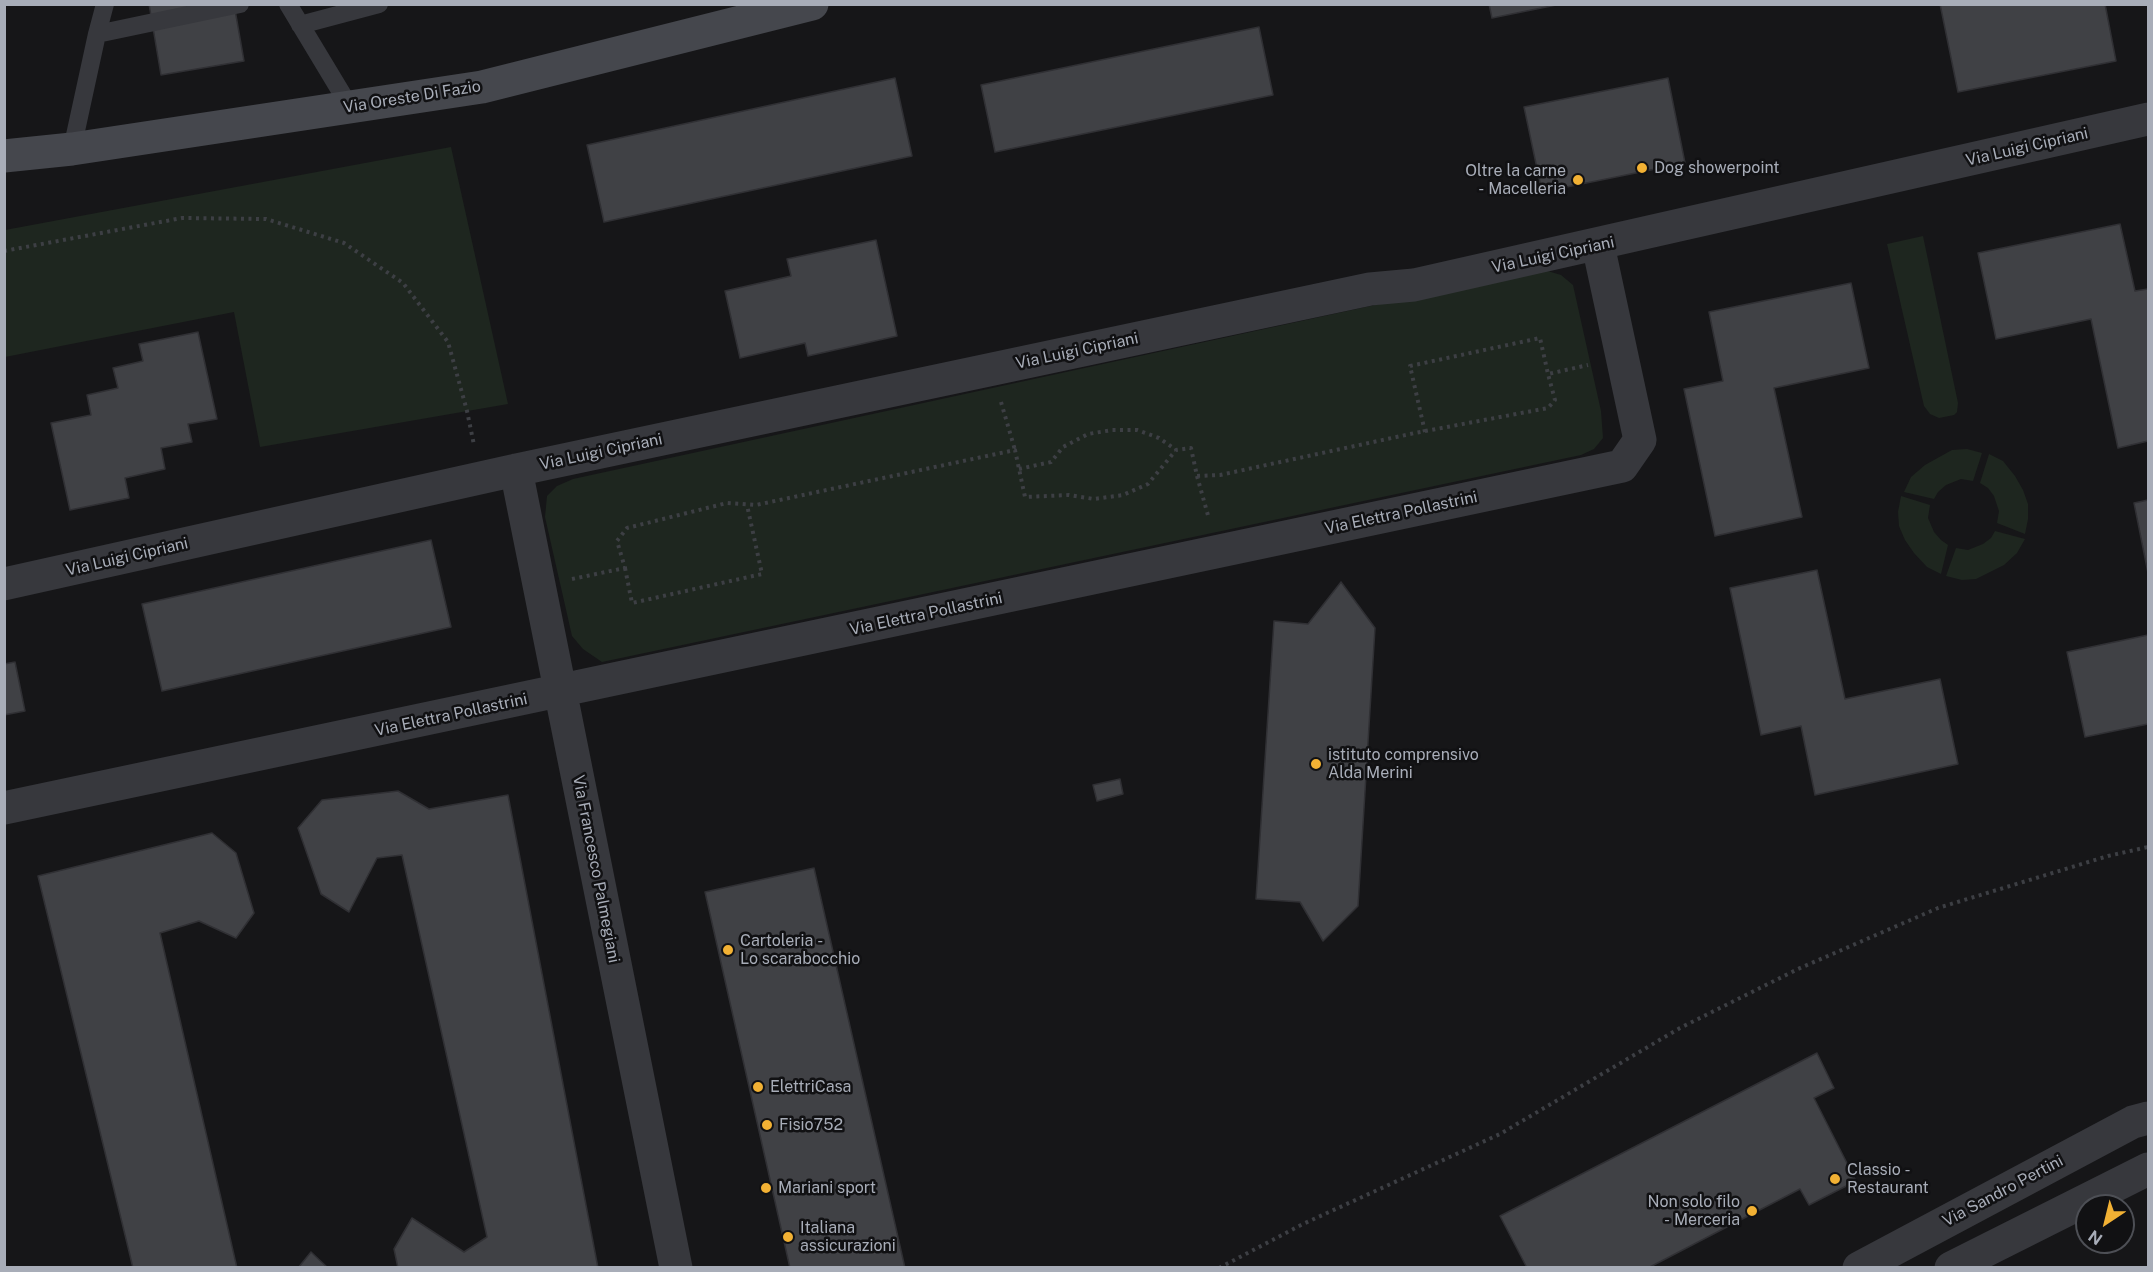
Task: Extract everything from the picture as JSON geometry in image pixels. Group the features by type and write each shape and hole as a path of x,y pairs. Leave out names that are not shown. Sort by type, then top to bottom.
{"main road":[{"name":"Via Oreste Di Fazio","path":"4,156 72,149 482,87 812,4"}],"street":[{"name":"Via Luigi Cipriani","path":"4,584 516,470 1370,289 1414,285 2148,119"},
{"name":"Via Elettra Pollastrini","path":"4,808 1622,466 1640,440 1598,245"},
{"name":"Via Francesco Palmegiani","path":"516,470 676,1268"},
{"name":"Via Sandro Pertini","path":"1859,1268 2133,1122 2148,1118"},
{"path":"1951,1268 2148,1169"}],"lane":[{"path":"72,149 105,4"},
{"path":"97,34 240,4"},
{"path":"288,4 350,107"},
{"path":"300,25 379,4"}],"path":[{"path":"4,251 182,218 266,219 344,243 403,283 448,342 467,411 480,478"},
{"path":"1197,476 1220,475 1548,408 1555,400 1539,338 1410,366 1425,432"},
{"path":"1548,374 1591,364"},
{"path":"1000,398 1025,497 1069,495 1094,499 1123,495 1148,484 1176,450"},
{"path":"1019,469 1051,462 1063,447 1088,434 1112,430 1137,430 1159,438 1176,450 1191,448 1210,522"},
{"path":"747,505 762,574 632,603 617,541 627,528 727,503 756,505 1014,450"},
{"path":"571,579 625,568"},
{"path":"1219,1268 1304,1224 1500,1134 1680,1028 1798,969 1938,908 2108,856 2148,847"}],"shaded area":[{"path":"451,147 508,404 260,447 234,312 5,357 5,230"},
{"path":"1923,236 1958,403 1957,412 1954,415 1939,418 1930,414 1924,406 1887,244"},
{"path":"1541,269 1561,275 1573,285 1601,411 1603,438 1594,449 1581,455 602,662 583,649 572,636 545,517 547,496 557,486 573,479"},
{"path":"1967,449 1982,453 1973,481 1961,479 1946,485 1934,499 1904,492 1911,477 1925,465 1952,450"},
{"path":"1989,454 2003,461 2023,490 2028,504 2025,534 1997,523 1999,511 1994,496 1980,483"},
{"path":"1901,496 1930,505 1928,518 1934,532 1948,545 1941,574 1927,567 1905,540 1899,526 1898,512"},
{"path":"1995,531 2025,539 2017,553 2004,565 1976,579 1962,580 1946,576 1956,548 1968,550 1983,544 1991,538"}],"building":[{"path":"149,4 234,4 244,61 161,75"},
{"path":"1489,4 1561,4 1492,18"},
{"path":"1940,4 2105,4 2116,61 1958,92"},
{"path":"1259,27 1273,95 995,152 981,85"},
{"path":"895,78 912,156 604,222 587,145"},
{"path":"1668,78 1685,163 1542,192 1524,107"},
{"path":"2120,224 2135,291 2148,289 2148,441 2118,448 2091,319 1996,339 1978,253"},
{"path":"876,240 897,336 808,356 805,343 740,358 725,291 791,276 787,259"},
{"path":"1851,283 1869,368 1774,388 1802,517 1715,536 1684,389 1723,381 1709,312"},
{"path":"198,332 217,419 188,424 192,442 161,448 165,469 125,478 129,498 70,510 51,423 91,415 87,395 118,388 113,368 143,361 139,344"},
{"path":"2148,500 2148,573 2134,503"},
{"path":"431,540 451,627 162,691 142,604"},
{"path":"1817,570 1845,699 1940,679 1958,764 1815,795 1801,726 1761,735 1730,588"},
{"name":"istituto comprensivo Alda Merini","path":"1341,582 1375,628 1358,906 1323,941 1300,902 1256,899 1274,621 1308,624"},
{"path":"2148,635 2148,724 2085,737 2067,652"},
{"path":"15,662 25,711 4,715 4,664"},
{"path":"1120,779 1123,794 1097,801 1093,785"},
{"path":"398,791 429,809 508,795 598,1268 398,1268 394,1249 412,1218 464,1252 487,1237 402,855 377,858 349,912 321,894 298,828 322,800"},
{"path":"212,833 236,853 254,913 236,938 199,921 160,933 237,1268 133,1268 38,876"},
{"path":"814,868 905,1268 790,1268 705,892"},
{"path":"1817,1053 1834,1088 1814,1098 1856,1181 1809,1205 1800,1189 1648,1268 1523,1268 1526,1266 1500,1216"},
{"path":"311,1252 328,1268 298,1268"}],"place":[{"name":"Dog showerpoint","path":"1642,168"},
{"name":"Oltre la carne - Macelleria","path":"1578,180"},
{"name":"istituto comprensivo Alda Merini","path":"1316,764"},
{"name":"Cartoleria - Lo scarabocchio","path":"728,950"},
{"name":"ElettriCasa","path":"758,1087"},
{"name":"Fisio752","path":"767,1125"},
{"name":"Classio - Restaurant","path":"1835,1179"},
{"name":"Mariani sport","path":"766,1188"},
{"name":"Non solo filo - Merceria","path":"1752,1211"},
{"name":"Italiana assicurazioni","path":"788,1237"}]}
